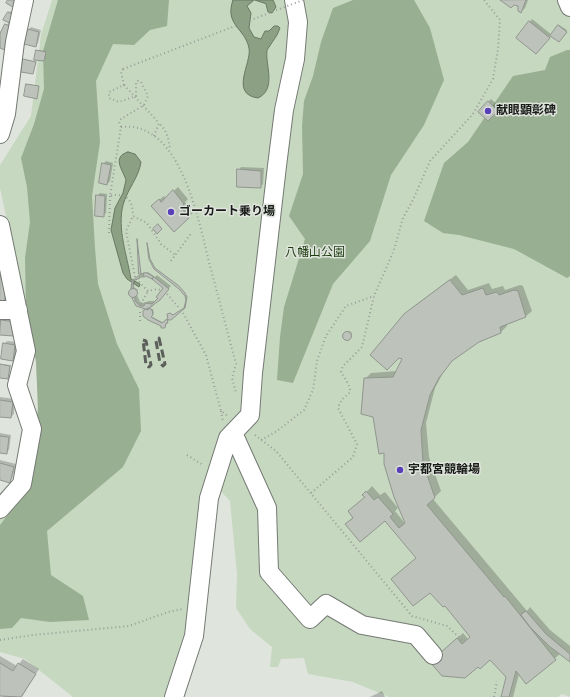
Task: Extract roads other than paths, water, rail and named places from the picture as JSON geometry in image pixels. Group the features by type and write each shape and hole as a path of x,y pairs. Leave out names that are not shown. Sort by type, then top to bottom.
{"street":[{"path":"0,134 6,114 16,42 24,0"},
{"path":"174,697 194,636 209,498 233,426 250,415 254,365 276,174 284,110 294,59 298,22 294,0"},
{"path":"567,0 570,7"},
{"path":"0,225 9,310 26,351 17,385 32,429 22,484 0,509"},
{"path":"233,426 267,508 269,572 310,619 326,604 362,625 416,636 433,655"}],"railway":[{"path":"159,338 165,364 163,366 160,363 156,341 159,338"},
{"path":"143,340 146,341 151,365 149,367 146,365 143,340"}],"place":[{"name":"献眼顕彰碑","path":"488,111"},
{"name":"ゴーカート乗り場","path":"171,212"},
{"name":"宇都宮競輪場","path":"400,470"}],"park label":[{"name":"八幡山公園","path":"315,253"}]}
